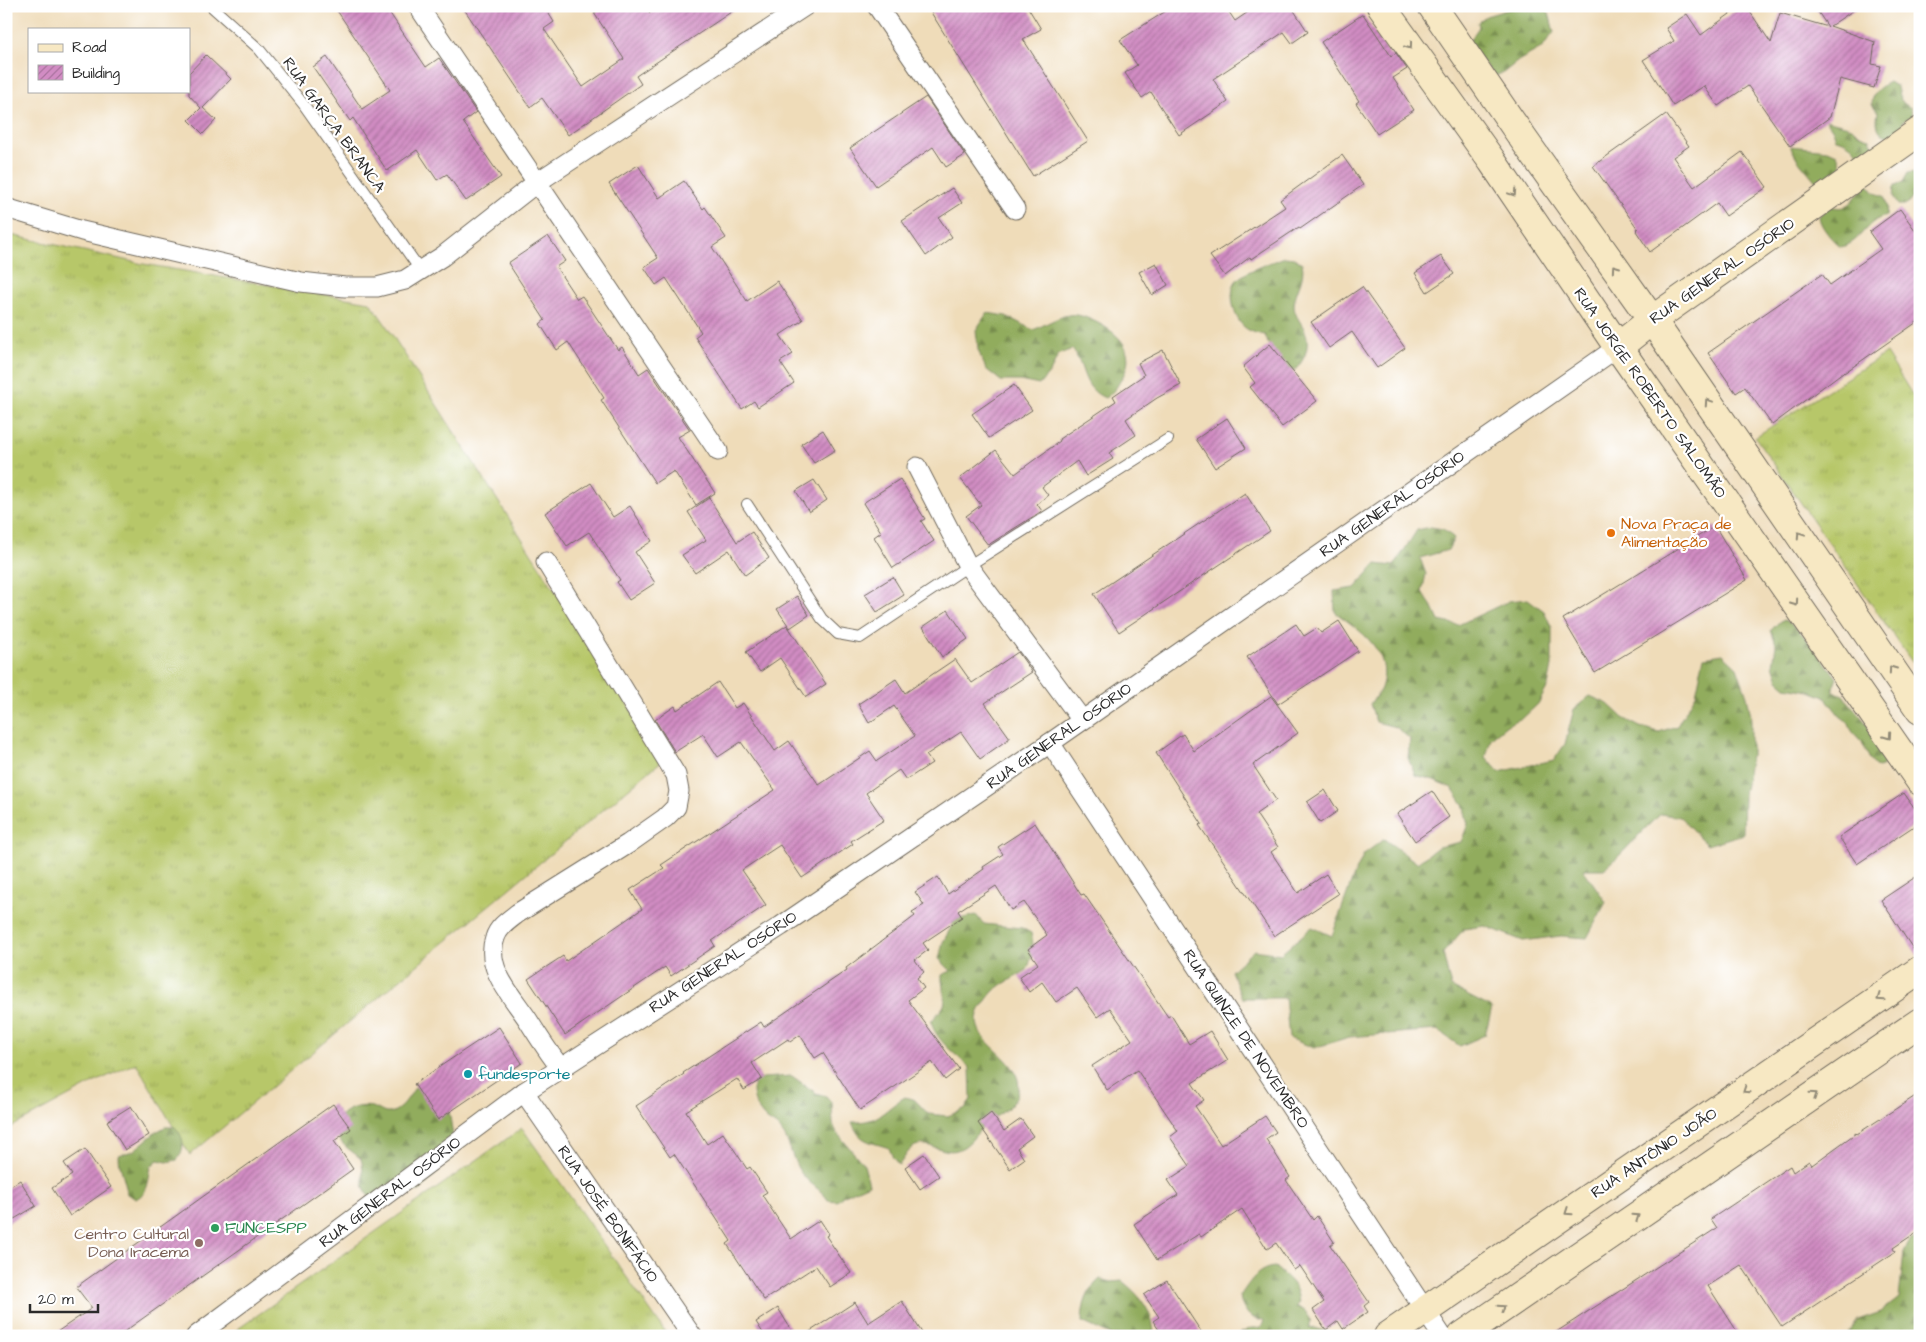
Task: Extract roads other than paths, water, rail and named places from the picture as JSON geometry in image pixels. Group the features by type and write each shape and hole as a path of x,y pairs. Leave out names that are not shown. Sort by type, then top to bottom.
{"main road":[{"name":"RUA JORGE ROBERTO SALOMÃO","path":"1381,6 1492,161 1618,347 1920,781"},
{"path":"1432,6 1524,140 1652,320 1920,710"},
{"name":"RUA GENERAL OSÓRIO","path":"1618,347 1652,320 1920,131"},
{"path":"1492,161 1524,140"},
{"name":"RUA ANTÔNIO JOÃO","path":"1388,1336 1920,970"},
{"path":"1849,1019 1874,1054"},
{"path":"1462,1336 1920,1022"}],"street":[{"path":"418,6 718,451"},
{"path":"6,208 82,231 301,282 346,287 377,287 405,280 421,271 536,183 805,6"},
{"path":"878,6 1015,209"},
{"name":"RUA GENERAL OSÓRIO","path":"196,1336 524,1092 781,926 1050,743 1618,347"},
{"path":"917,467 968,566 1082,720"},
{"path":"546,562 676,775 679,791 676,807 665,818 628,844 518,913 502,926 495,936 492,947 501,980 542,1044 560,1067"},
{"name":"RUA QUINZE DE NOVEMBRO","path":"1050,743 1426,1309 1442,1336"},
{"name":"RUA JOSÉ BONIFÁCIO","path":"524,1092 692,1336"}],"lane":[{"name":"RUA GARÇA BRANCA","path":"211,6 260,49 293,91 421,271"},
{"path":"748,504 822,618 838,634 860,638 968,566 1168,439"}],"place":[{"name":"Nova Praça de Alimentação","path":"1611,533"},
{"name":"fundesporte","path":"468,1074"},
{"name":"FUNCESPP","path":"215,1228"},
{"name":"Centro Cultural Dona Iracema","path":"199,1243"}]}
